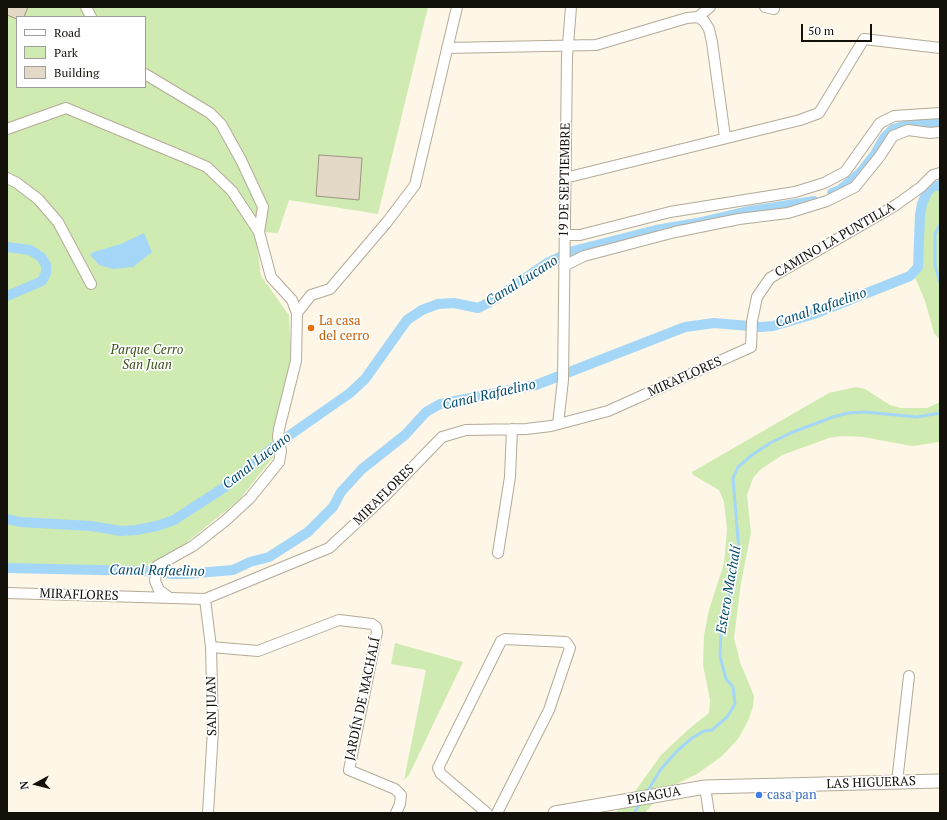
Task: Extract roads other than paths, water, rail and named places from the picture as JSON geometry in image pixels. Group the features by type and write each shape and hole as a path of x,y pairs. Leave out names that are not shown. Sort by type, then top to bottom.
{"main road":[{"name":"LAS HIGUERAS","path":"705,787 940,781"},
{"name":"PISAGUA","path":"555,813 705,787"}],"street":[{"path":"86,7 90,16"},
{"path":"297,313 311,295 330,289 382,228 414,185 456,7"},
{"name":"19 DE SEPTIEMBRE","path":"558,424 563,380 565,178 568,45 571,7"},
{"path":"447,48 596,45 687,18 698,17 710,7"},
{"path":"698,17 704,21 709,29 726,137"},
{"path":"565,178 726,137 800,120 819,113 864,39 940,48"},
{"path":"146,75 210,113 221,124 242,160 263,207 259,232"},
{"path":"7,129 66,108 184,156 207,167 232,191 259,232 271,277 292,300 297,313 296,361 278,438 281,451 279,462 250,498 193,546 156,571 155,581 159,590 170,598"},
{"path":"565,236 580,235 670,212 795,192 824,183 845,172 880,123 894,116 940,113"},
{"path":"564,264 584,256 676,232 739,219 788,213 827,201 855,187 880,156 893,136 908,130 930,133 940,132"},
{"name":"CAMINO LA PUNTILLA","path":"751,347 752,321 757,297 770,278 896,205 921,187 933,175 940,173"},
{"path":"7,178 17,183 38,199 58,222 91,284"},
{"name":"MIRAFLORES","path":"7,593 205,599 329,548 384,496 442,437 466,430 526,429 558,424 608,411 751,347"},
{"path":"498,553 510,477 512,429"},
{"name":"SAN JUAN","path":"205,599 211,647 213,730 208,813"},
{"name":"JARDÍN DE MACHALÍ","path":"211,647 258,651 339,620 372,624 376,627 377,632 349,770 395,789 401,795 400,804 396,813"},
{"path":"487,813 441,774 438,768 500,641 505,639 566,642 570,648 549,710 497,813"},
{"path":"897,782 909,676"},
{"path":"705,787 709,813"}],"water":[{"path":"144,233 152,252 133,267 113,269 99,265 90,255 93,252 121,244"}],"waterway":[{"name":"Canal Lucano","path":"832,193 840,190 860,173 875,154 884,138 893,129 908,125 940,123"},
{"name":"Canal Rafaelino","path":"7,568 143,571 186,574 233,570 250,562 269,557 308,532 333,507 341,492 362,469 405,435 426,412 440,404 536,385 685,327 714,323 761,327 773,326 814,314 910,276 918,267 920,215 922,204 927,192 932,187 940,185"},
{"name":"Canal Lucano","path":"7,519 20,522 91,526 121,531 157,526 174,520 228,485 277,444 350,393 365,379 407,320 422,310 438,304 454,303 478,308 492,301 547,263 573,251 656,230 697,223 744,212 814,201"},
{"name":"Estero Machalí","path":"940,225 935,234 935,265 940,282"},
{"name":"Canal Lucano","path":"7,247 30,250 41,257 46,265 46,273 42,281 7,296"},
{"name":"Estero Machalí","path":"647,792 661,769 677,751 692,738 704,731 712,730 727,717 735,704 733,687 726,679 720,656 721,633 739,552 733,478 738,467 770,443 793,432 833,417 848,413 865,412 917,417 940,413"},
{"name":"Estero Machalí","path":"634,813 641,802"}],"place":[{"name":"La casa del cerro","path":"311,328"},
{"name":"casa pan","path":"759,795"}],"park label":[{"name":"Parque Cerro San Juan","path":"147,358"}]}
